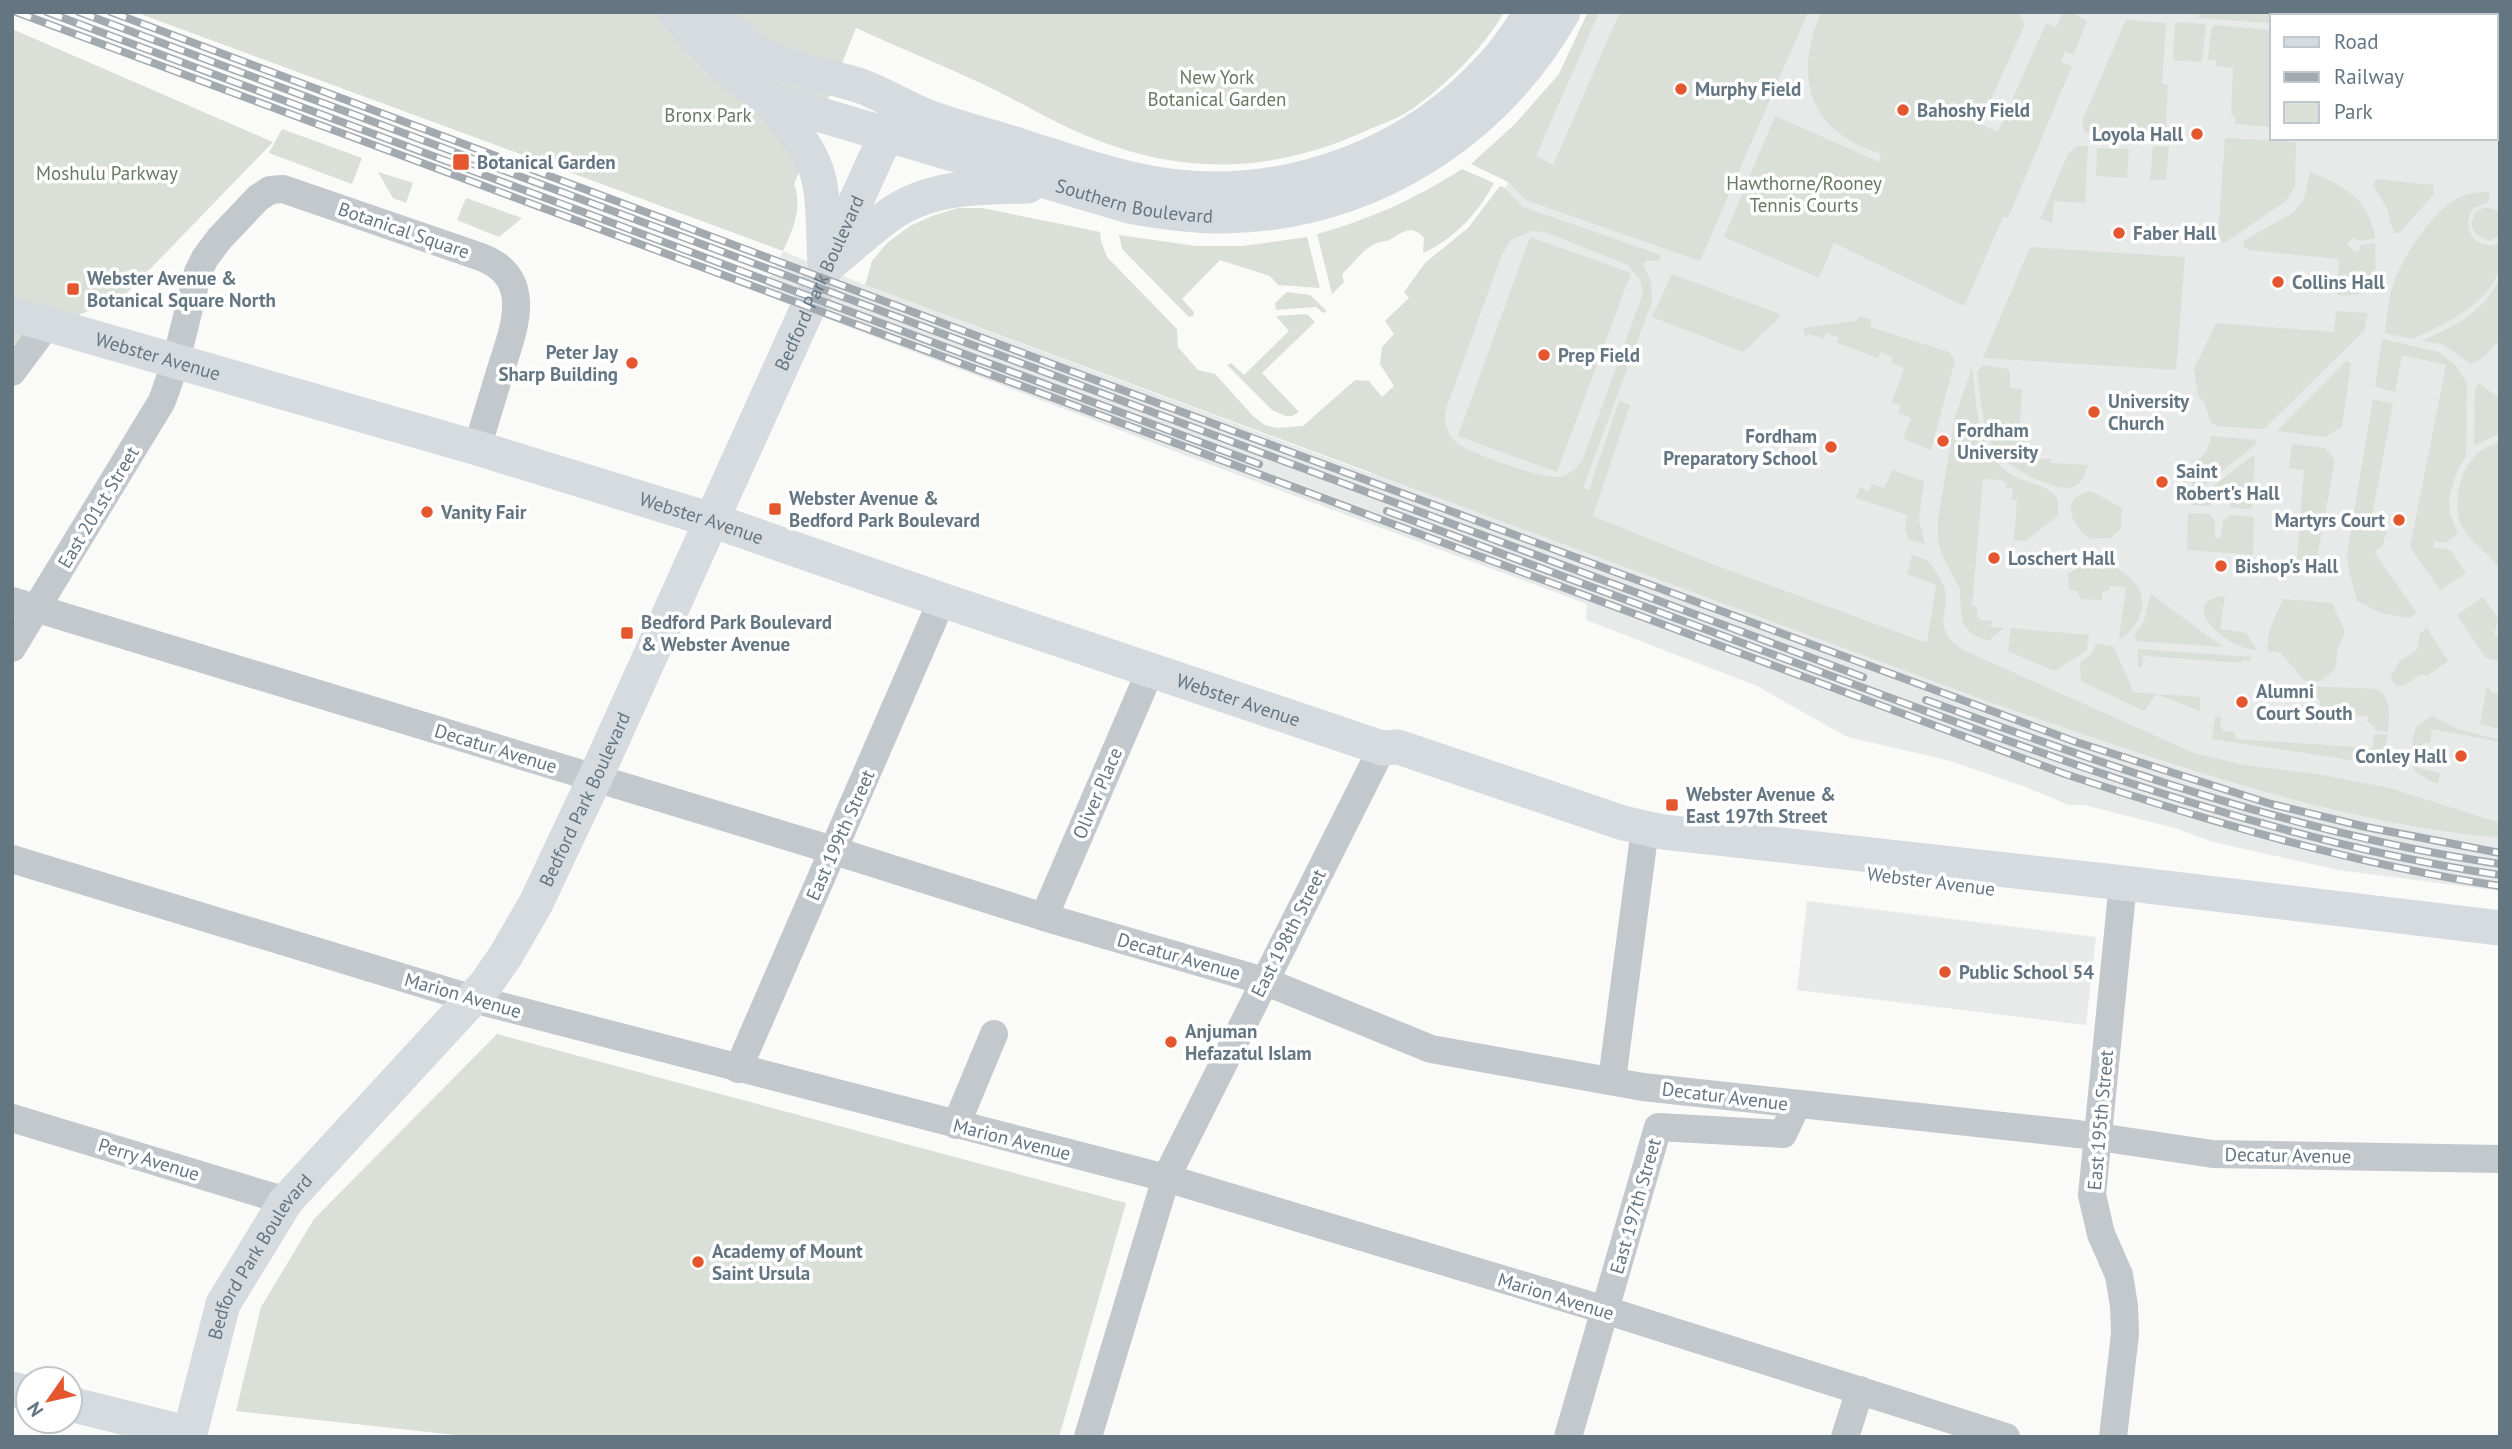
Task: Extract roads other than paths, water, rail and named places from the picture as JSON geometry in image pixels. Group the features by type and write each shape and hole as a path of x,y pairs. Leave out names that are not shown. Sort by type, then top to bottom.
{"main road":[{"name":"Southern Boulevard","path":"676,12 715,57 763,96 793,108 894,119 925,116 1111,174 1141,181 1211,189 1279,184 1348,165 1381,151 1421,127 1467,92 1492,67 1532,12"},
{"name":"Southern Boulevard","path":"713,12 741,40 769,59 864,88 894,119 1060,185 1129,206 1189,215 1226,216 1300,206 1360,190 1424,159 1482,114 1528,66 1563,12"},
{"path":"763,96 792,129 816,171 821,194 825,268"},
{"name":"Bedford Park Boulevard","path":"197,1436 223,1304 286,1200 473,999 506,955 536,903 894,119"},
{"path":"825,268 887,216 923,197 961,188 1060,185"},
{"name":"Webster Avenue","path":"12,314 477,448 711,520 1381,748 1398,747 1644,838 1785,847 2500,950"},
{"name":"Webster Avenue","path":"2122,894 2500,928"},
{"path":"84,1408 197,1436"}],"street":[{"name":"Botanical Square","path":"270,190 283,190 500,266 511,281 516,299 514,326 477,448"},
{"name":"East 201st Street","path":"12,648 24,605 162,401 176,361 198,272 205,258 258,198 270,190"},
{"path":"12,372 47,325"},
{"name":"East 199th Street","path":"738,1069 942,600"},
{"name":"Decatur Avenue","path":"24,605 833,850 1044,917 1264,981 1431,1049 1643,1087 2078,1134 2213,1154 2500,1159"},
{"name":"Oliver Place","path":"1044,917 1150,669"},
{"name":"East 198th Street","path":"1088,1437 1167,1178 1381,748"},
{"path":"1612,1080 1644,838"},
{"name":"Marion Avenue","path":"12,859 473,999 1167,1178 1605,1310 2006,1437"},
{"name":"East 195th Street","path":"2113,1437 2125,1334 2124,1306 2119,1275 2101,1234 2092,1195 2122,894"},
{"path":"956,1125 993,1034"},
{"name":"East 197th Street","path":"1568,1437 1658,1126 1783,1134 1797,1104"},
{"name":"Perry Avenue","path":"12,1118 286,1200"},
{"path":"1845,1437 1860,1390"}],"railway":[{"path":"16,12 2065,774 2280,839 2389,866 2500,886"},
{"path":"47,12 1259,464"},
{"path":"79,12 1863,677"},
{"path":"111,12 1071,371 2076,742 2271,804 2366,827 2500,853"},
{"path":"1387,511 1970,727 2119,779 2269,825 2345,845 2500,875"},
{"path":"1926,700 2209,797 2353,836 2500,864"}],"place":[{"name":"Murphy Field","path":"1681,89"},
{"name":"Bahoshy Field","path":"1903,110"},
{"name":"Loyola Hall","path":"2197,134"},
{"name":"Botanical Garden","path":"461,162"},
{"name":"Faber Hall","path":"2119,233"},
{"name":"Collins Hall","path":"2278,282"},
{"name":"Webster Avenue & Botanical Square North","path":"73,289"},
{"name":"Prep Field","path":"1544,355"},
{"name":"Peter Jay Sharp Building","path":"632,363"},
{"name":"University Church","path":"2094,412"},
{"name":"Fordham University","path":"1943,441"},
{"name":"Fordham Preparatory School","path":"1831,447"},
{"name":"Saint Robert's Hall","path":"2162,482"},
{"name":"Webster Avenue & Bedford Park Boulevard","path":"775,509"},
{"name":"Vanity Fair","path":"427,512"},
{"name":"Martyrs Court","path":"2399,520"},
{"name":"Loschert Hall","path":"1994,558"},
{"name":"Bishop's Hall","path":"2221,566"},
{"name":"Bedford Park Boulevard & Webster Avenue","path":"627,633"},
{"name":"Alumni Court South","path":"2242,702"},
{"name":"Conley Hall","path":"2461,756"},
{"name":"Webster Avenue & East 197th Street","path":"1672,805"},
{"name":"Public School 54","path":"1945,972"},
{"name":"Anjuman Hefazatul Islam","path":"1171,1042"},
{"name":"Academy of Mount Saint Ursula","path":"698,1262"}],"park label":[{"name":"New York Botanical Garden","path":"1217,88"},
{"name":"Bronx Park","path":"708,115"},
{"name":"Moshulu Parkway","path":"107,173"},
{"name":"Hawthorne/Rooney Tennis Courts","path":"1804,194"}]}
